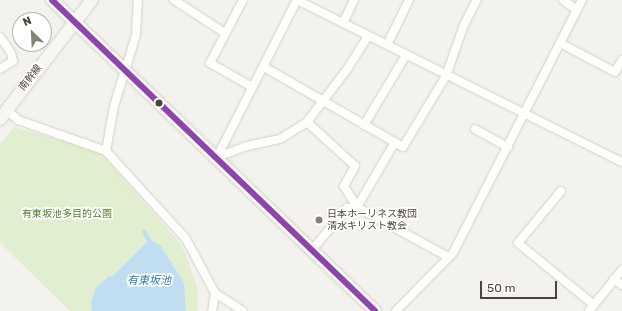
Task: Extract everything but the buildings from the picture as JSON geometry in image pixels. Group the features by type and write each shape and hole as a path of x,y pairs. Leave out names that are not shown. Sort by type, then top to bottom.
{"street":[{"path":"52,0 125,68 374,311"},
{"name":"南幹線","path":"4,114 92,0"},
{"path":"106,151 125,68 136,35 138,0"},
{"path":"174,0 225,34"},
{"path":"243,0 210,63 252,87"},
{"path":"217,157 297,0 446,76 622,162"},
{"path":"343,23 354,0"},
{"path":"387,45 409,0"},
{"path":"264,67 403,147 446,76 464,25 477,0"},
{"path":"563,0 577,10"},
{"path":"396,311 453,253 525,115 582,0"},
{"path":"217,157 248,146 280,139 307,122 322,100 348,68 368,36"},
{"path":"0,37 11,53 13,61 0,69"},
{"path":"560,43 616,72 622,60"},
{"path":"364,125 406,55"},
{"path":"4,114 106,151 186,239 215,293 243,311"},
{"path":"307,122 355,166 344,186 357,207 448,257"},
{"path":"475,129 508,147"},
{"path":"357,207 395,142"},
{"path":"561,191 518,243 591,308 622,270"},
{"path":"312,250 347,208 357,207"},
{"path":"614,279 622,285"},
{"path":"212,311 215,293"}],"green space":[{"name":"有東坂池多目的公園","path":"14,127 99,151 176,239 186,254 198,291 197,311 70,311 0,243 0,144"}],"water":[{"name":"有東坂池","path":"145,229 152,241 160,245 184,283 186,311 92,311 91,302 96,288 109,276 113,276 147,242 142,231"}],"transit line":[{"path":"52,0 375,311"}],"place":[{"name":"日本ホーリネス教団 清水キリスト教会","path":"319,220"}]}
